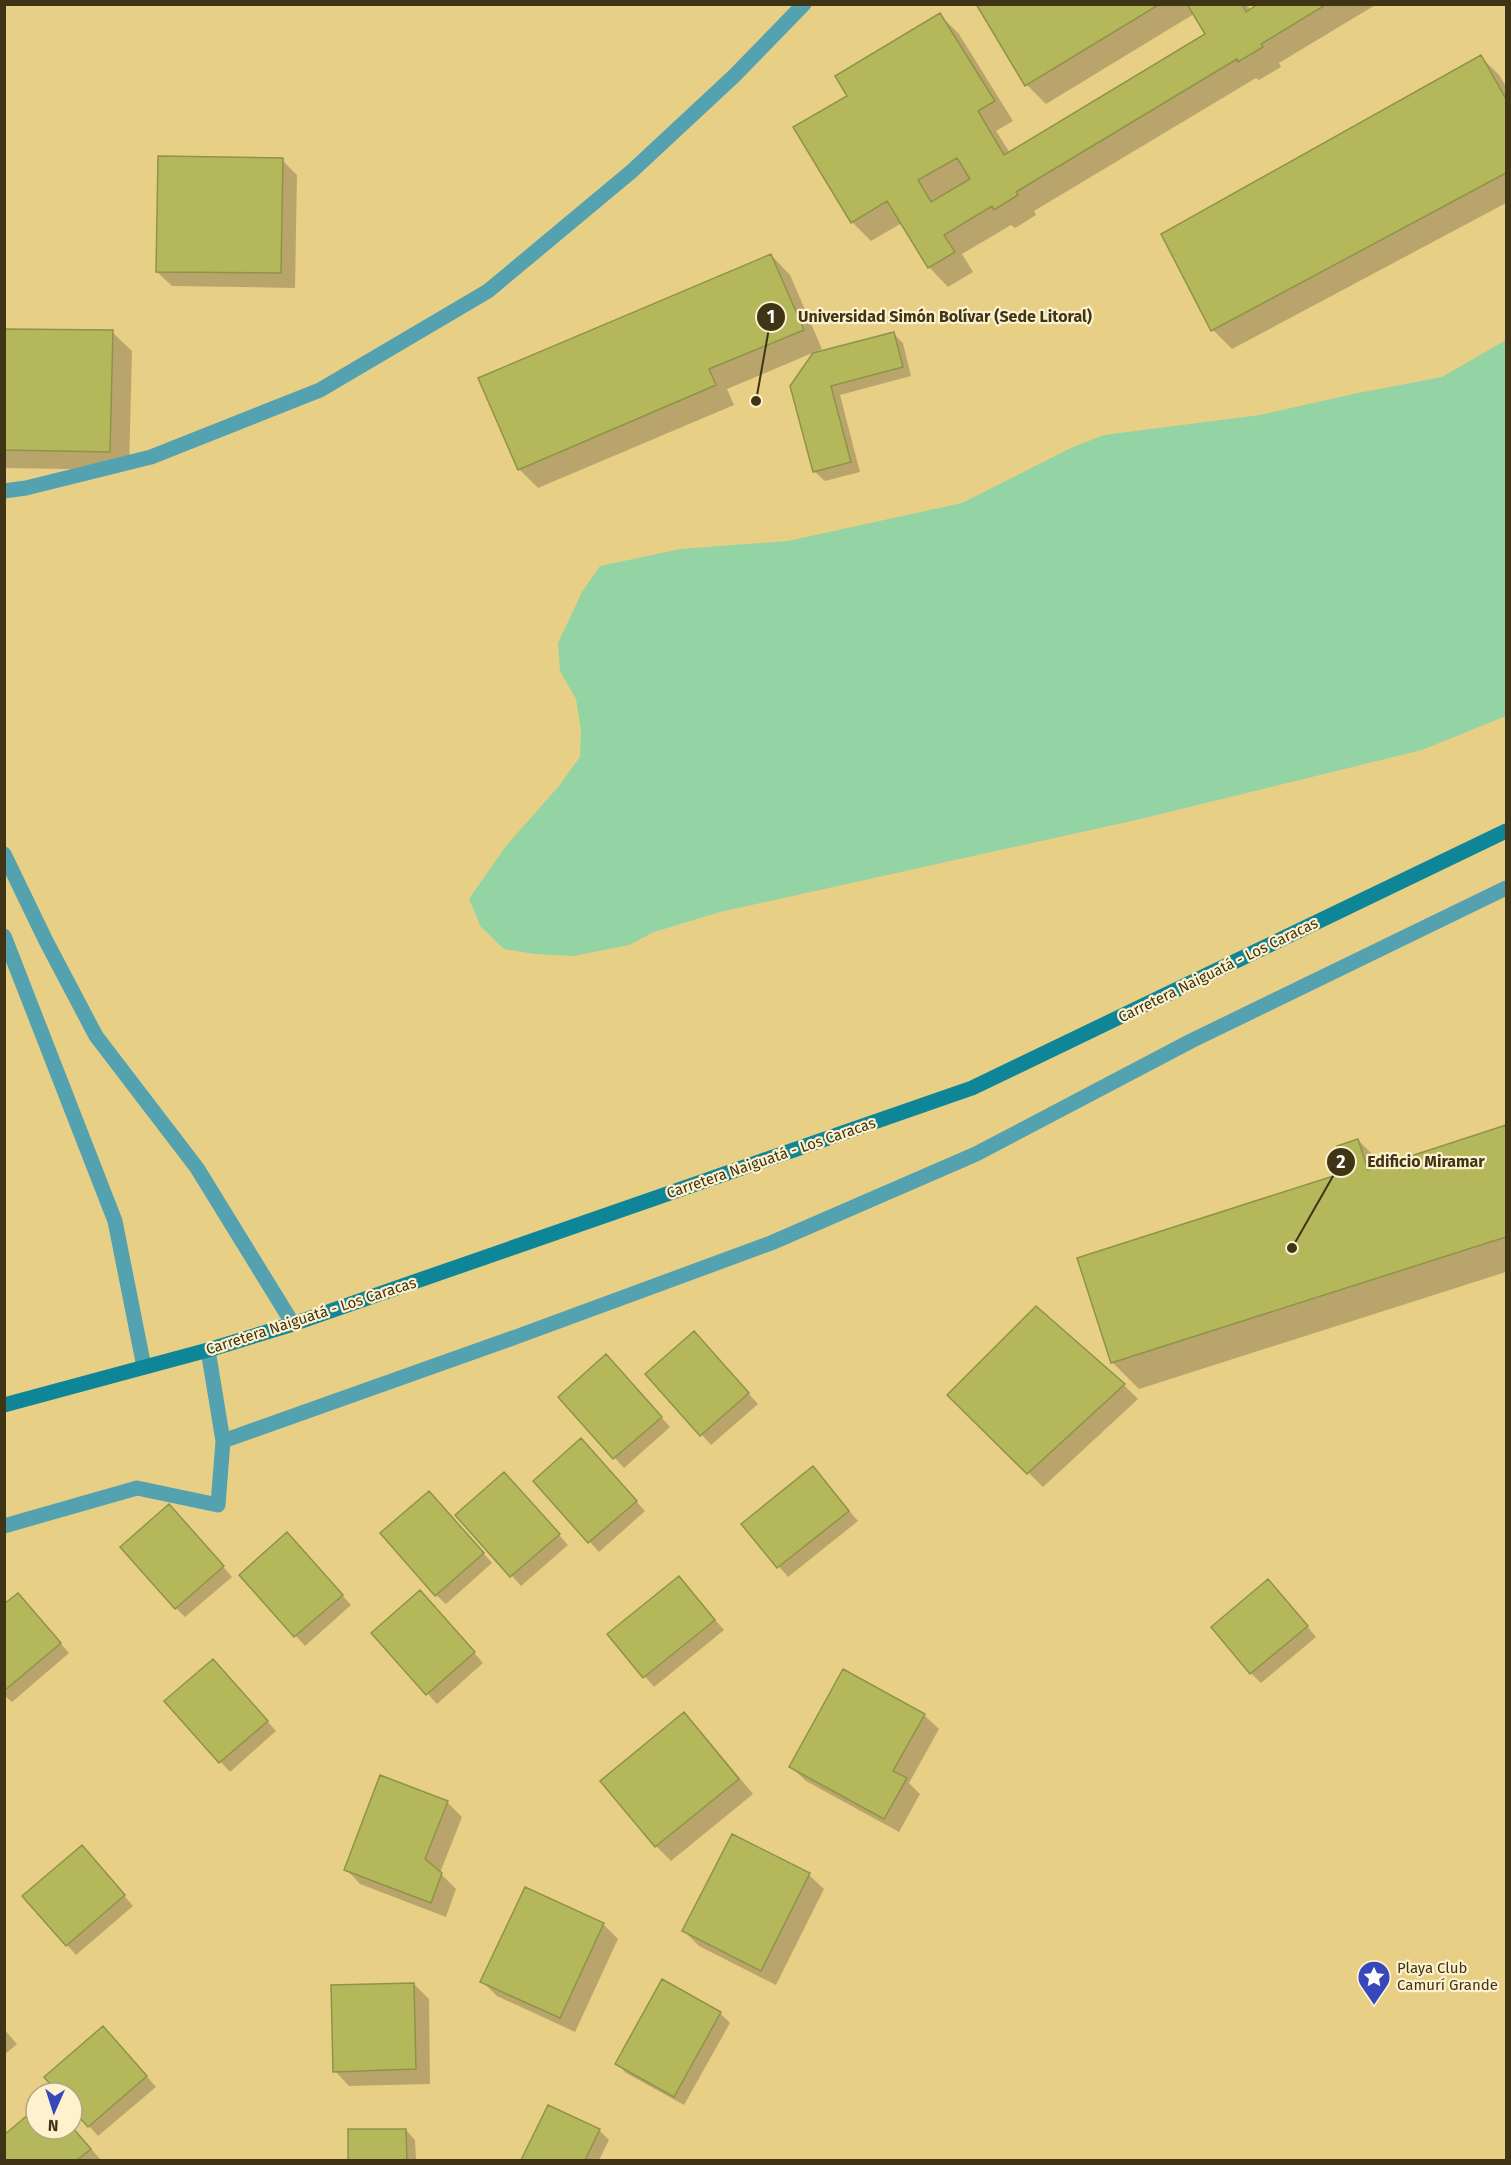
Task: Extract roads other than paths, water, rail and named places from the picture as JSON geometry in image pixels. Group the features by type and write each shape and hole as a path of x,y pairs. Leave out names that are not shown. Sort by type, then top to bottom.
{"main road":[{"name":"Carretera Naiguatá - Los Caracas","path":"4,1405 208,1350 293,1324 972,1088 1506,831"}],"lane":[{"path":"4,491 26,488 152,457 320,390 488,291 632,171 734,76 804,4"},
{"path":"4,854 96,1036 197,1168 293,1324"},
{"path":"223,1441 513,1338 782,1238 976,1154 1191,1041 1506,888"},
{"path":"4,936 115,1221 144,1367"},
{"path":"4,1526 137,1488 218,1505 223,1441 208,1350"}],"place":[{"name":"Universidad Simón Bolívar (Sede Litoral)","path":"756,401"},
{"name":"Edificio Miramar","path":"1292,1248"},
{"name":"Playa Club Camurí Grande","path":"1374,2006"}]}
